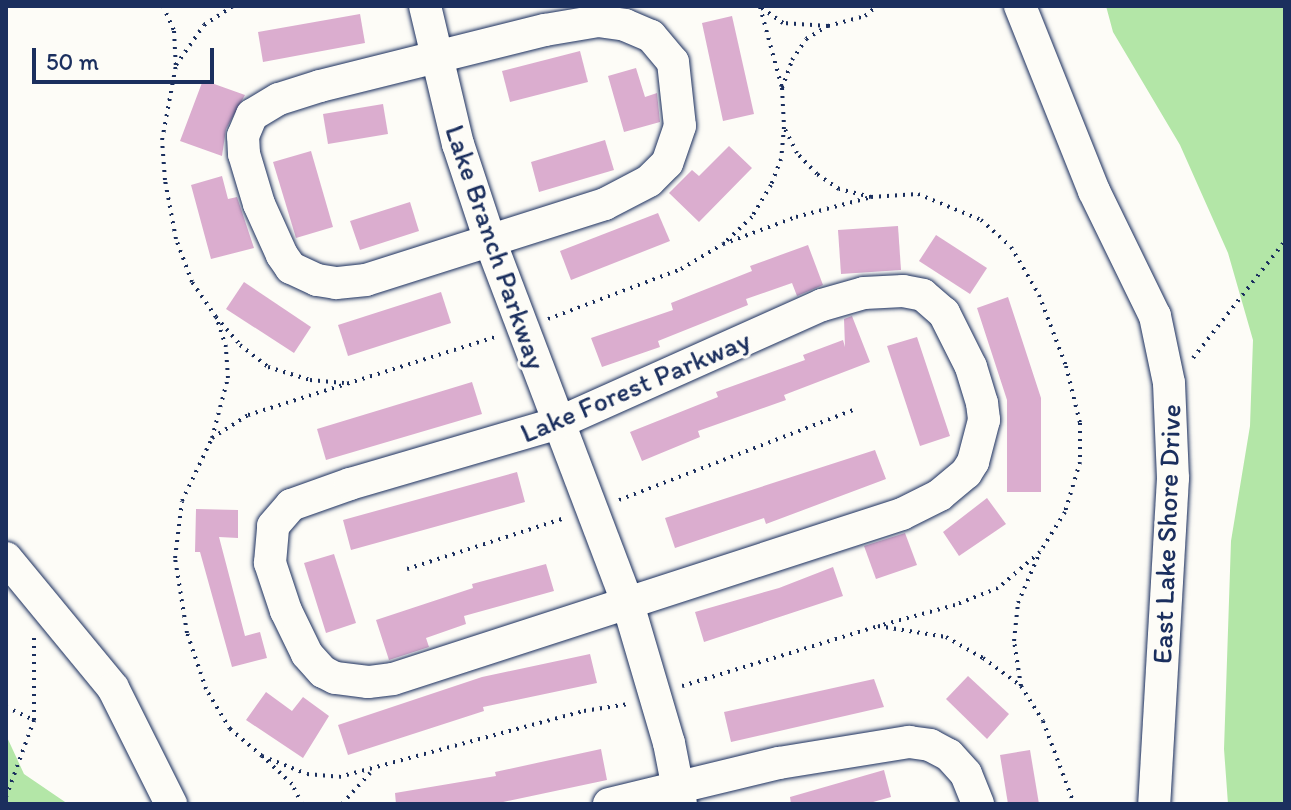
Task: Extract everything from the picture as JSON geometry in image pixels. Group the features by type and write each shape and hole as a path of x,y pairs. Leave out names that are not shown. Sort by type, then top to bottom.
{"street":[{"name":"Lake Branch Parkway","path":"425,6 458,144 490,241 628,604 680,796"},
{"name":"East Lake Shore Drive","path":"1020,6 1094,191 1155,316 1169,383 1173,478 1154,804"},
{"path":"598,21 625,25 651,36 668,52 677,73 680,126 675,147 661,170 634,191 605,204 490,241 366,280 336,283 317,280 291,268 282,255 252,179 243,136 252,115 265,106 320,86 545,30 598,21"},
{"name":"Lake Forest Parkway","path":"903,291 933,301 944,313 980,390 984,420 976,454 966,473 940,495 902,514 628,604 393,679 368,682 335,678 315,665 282,600 270,563 270,541 277,519 291,505 350,484 558,423 822,305 864,293 903,291"},
{"path":"6,558 113,688 171,804"},
{"path":"609,804 680,796 835,752 909,742 930,745 949,755 966,774 978,804"}],"path":[{"path":"163,6 174,31 176,65 162,140 165,180 176,239 187,267 216,317 240,345 268,367 310,380 346,384 248,415 212,438"},
{"path":"176,65 204,25 233,6"},
{"path":"760,6 783,23 828,26"},
{"path":"760,6 782,88 784,127 781,159 771,185 752,217 723,244 796,217 871,197 918,194 981,220 1011,247 1039,295 1066,366 1080,423 1080,462 1065,512 1040,552 1018,603 1014,641 1021,686"},
{"path":"782,88 792,60 806,39 828,26 865,16 877,6"},
{"path":"784,127 797,153 817,174 839,189 871,197"},
{"path":"1205,347 1285,241"},
{"path":"216,317 226,347 228,378 212,438 182,501 175,558 187,633 206,689 230,729 292,784 302,804"},
{"path":"407,569 592,510 856,409"},
{"path":"1040,552 998,588 955,605 878,626 946,637 983,658 1021,686 1043,721 1074,804"},
{"path":"6,797 34,720 34,593"},
{"path":"6,707 34,720"},
{"path":"262,756 307,774 339,777 372,771 342,804"}],"green space":[{"path":"1106,6 1285,6 1285,804 1228,804 1224,749 1231,541 1250,426 1253,340 1228,253 1180,145 1113,32"},
{"path":"6,735 24,774 68,804 6,804"}],"building":[{"path":"360,14 365,43 263,62 258,32"},
{"path":"732,16 754,114 723,121 702,23"},
{"path":"580,51 588,82 510,102 502,71"},
{"path":"636,68 645,97 657,93 660,122 624,132 608,76"},
{"path":"203,80 245,95 226,129 222,156 180,141"},
{"path":"383,104 388,134 328,144 323,114"},
{"path":"605,140 614,170 539,192 531,162"},
{"path":"729,146 752,168 699,222 669,193 692,170 699,176"},
{"path":"311,151 333,227 296,238 273,162"},
{"path":"222,176 228,199 237,197 254,248 211,259 191,185"},
{"path":"410,202 419,231 360,250 350,221"},
{"path":"658,213 670,241 571,280 560,251"},
{"path":"898,226 901,270 841,274 838,230"},
{"path":"936,235 987,268 970,294 919,261"},
{"path":"808,245 823,285 797,296 792,283 746,299 748,305 658,341 660,347 602,367 591,338 673,310 671,303 752,271 750,266"},
{"path":"244,282 311,327 294,353 226,309"},
{"path":"441,292 451,323 348,356 338,325"},
{"path":"1008,297 1041,398 1041,492 1007,492 1007,400 977,308"},
{"path":"852,316 870,362 784,395 786,400 698,431 700,437 642,461 630,432 718,397 716,392 805,360 803,355 843,340 845,347 844,319"},
{"path":"917,337 950,436 920,446 887,346"},
{"path":"472,382 482,414 326,460 317,429"},
{"path":"875,450 886,479 766,524 764,518 675,548 665,518"},
{"path":"517,472 525,502 351,550 343,520"},
{"path":"987,498 1006,524 959,556 943,532"},
{"path":"196,509 238,510 238,538 219,537 245,636 260,632 267,658 232,667 200,552 195,552"},
{"path":"905,533 917,565 876,579 864,546"},
{"path":"334,554 356,623 326,633 304,563"},
{"path":"546,564 554,591 464,616 466,624 426,638 429,647 389,660 376,620 473,588 472,584"},
{"path":"833,567 843,596 704,642 695,612 779,588"},
{"path":"590,654 597,683 483,707 484,711 348,755 338,725 482,677"},
{"path":"968,676 1009,714 987,739 946,699"},
{"path":"874,679 884,707 731,742 724,712"},
{"path":"266,692 292,711 303,697 329,716 303,758 246,720"},
{"path":"601,749 607,780 494,804 396,804 395,793 496,776 495,772"},
{"path":"1030,750 1039,804 1008,804 1000,755"},
{"path":"884,770 891,797 866,804 791,804 790,797"}]}
